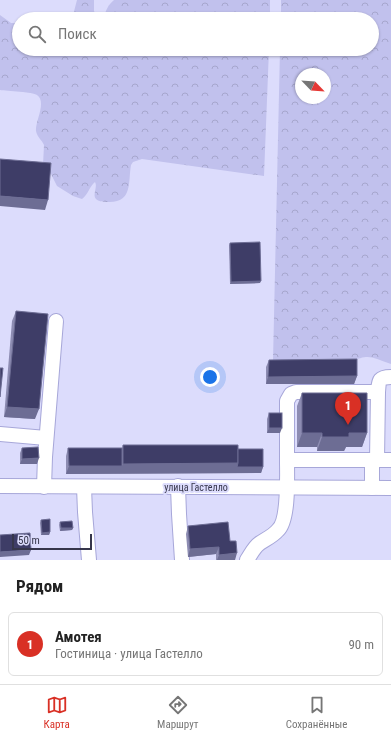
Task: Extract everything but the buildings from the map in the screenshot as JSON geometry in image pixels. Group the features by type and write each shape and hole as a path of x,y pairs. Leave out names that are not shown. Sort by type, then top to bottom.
{"street":[{"path":"44,487 46,438 56,320"},
{"path":"372,488 379,382 383,377 391,377"},
{"path":"247,560 259,543 279,530 284,522 287,487 288,397 296,392 378,392"},
{"path":"0,434 46,438"},
{"path":"287,460 391,460"},
{"name":"улица Гастелло","path":"0,486 391,488"},
{"path":"178,486 182,560"},
{"path":"84,487 89,560"}],"green space":[{"path":"77,0 94,0 94,12 74,12"},
{"path":"114,0 270,0 270,12 105,12"},
{"path":"281,0 391,0 391,364 371,357 357,359 350,362 273,361 280,56 379,56 379,12 281,12"},
{"path":"0,15 12,23 12,56 269,56 264,176 142,159 133,162 131,165 128,190 122,199 108,202 97,200 95,197 95,182 82,199 73,196 57,186 51,174 43,165 44,145 36,131 41,107 40,98 31,93 0,90"}],"place":[{"name":"Амотея","path":"348,425"}]}
